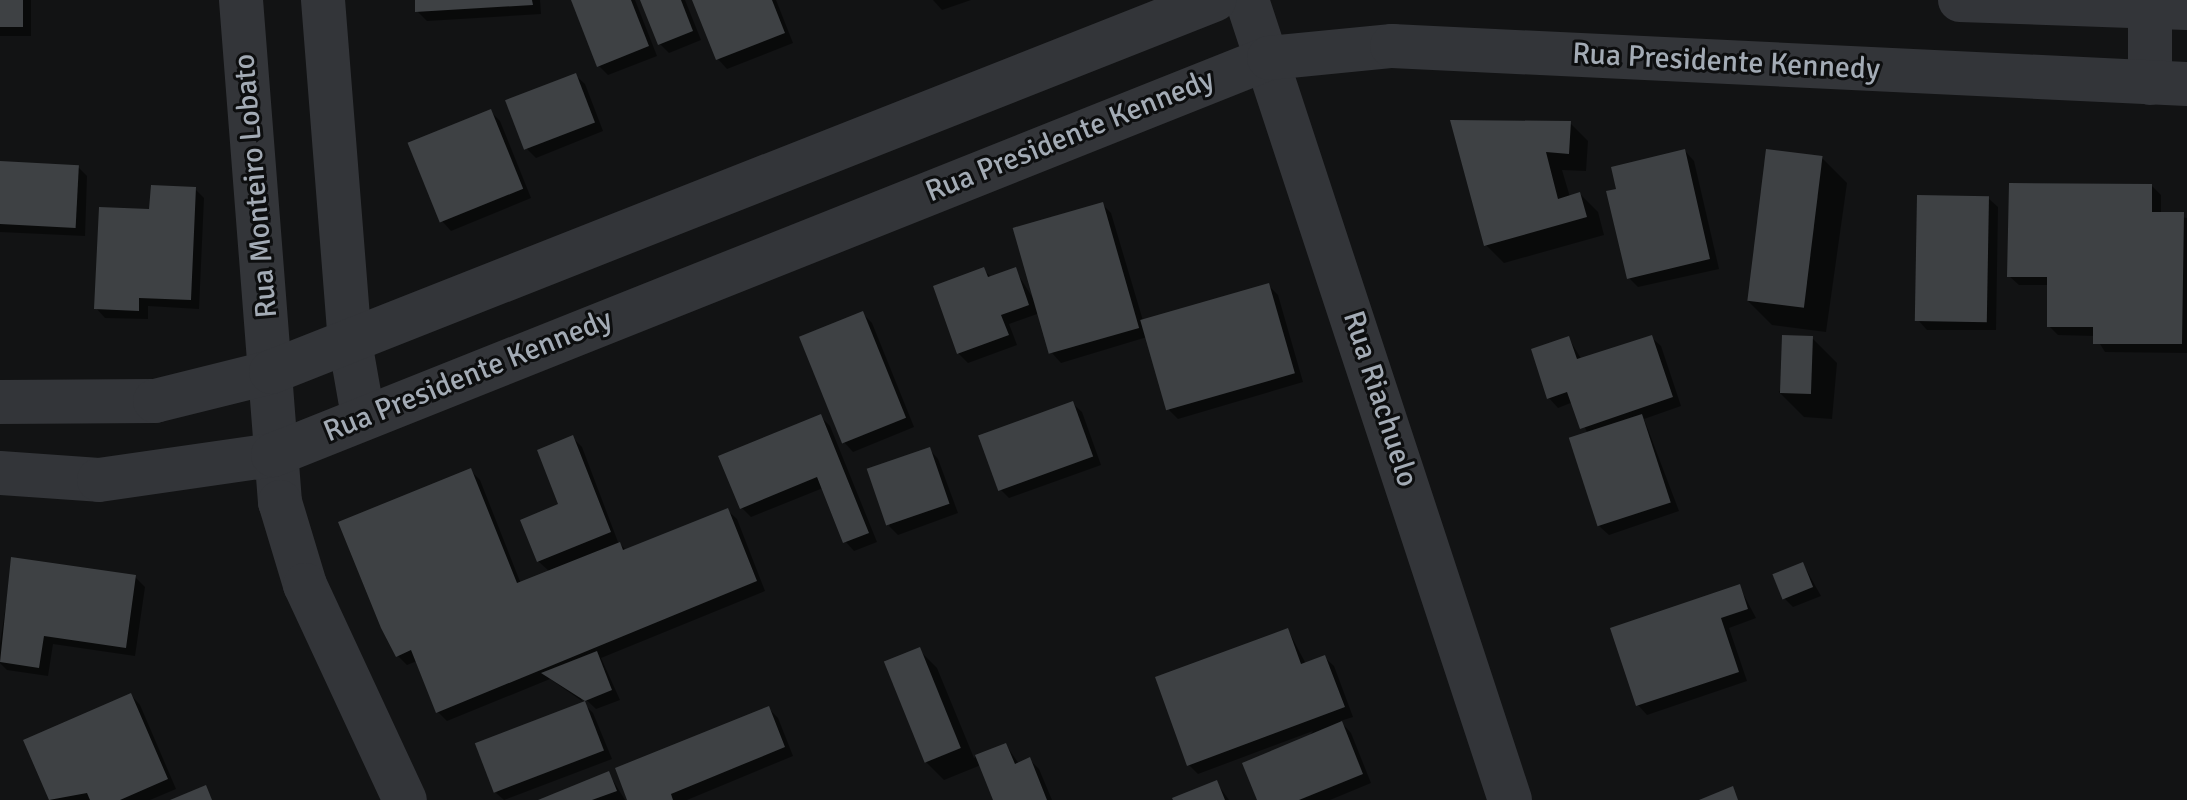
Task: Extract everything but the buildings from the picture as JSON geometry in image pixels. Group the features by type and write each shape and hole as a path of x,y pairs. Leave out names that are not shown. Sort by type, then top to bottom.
{"street":[{"name":"Rua Monteiro Lobato","path":"241,0 271,372 273,455 305,585 405,800"},
{"path":"323,0 350,342 363,416"},
{"path":"0,402 155,401 271,372 1214,0"},
{"name":"Rua Riachuelo","path":"1247,0 1269,58 1510,800"},
{"path":"1960,0 2162,6 2168,84"},
{"name":"Rua Presidente Kennedy","path":"0,473 99,480 273,455 363,416 1269,58 1392,46 2168,84"}]}
